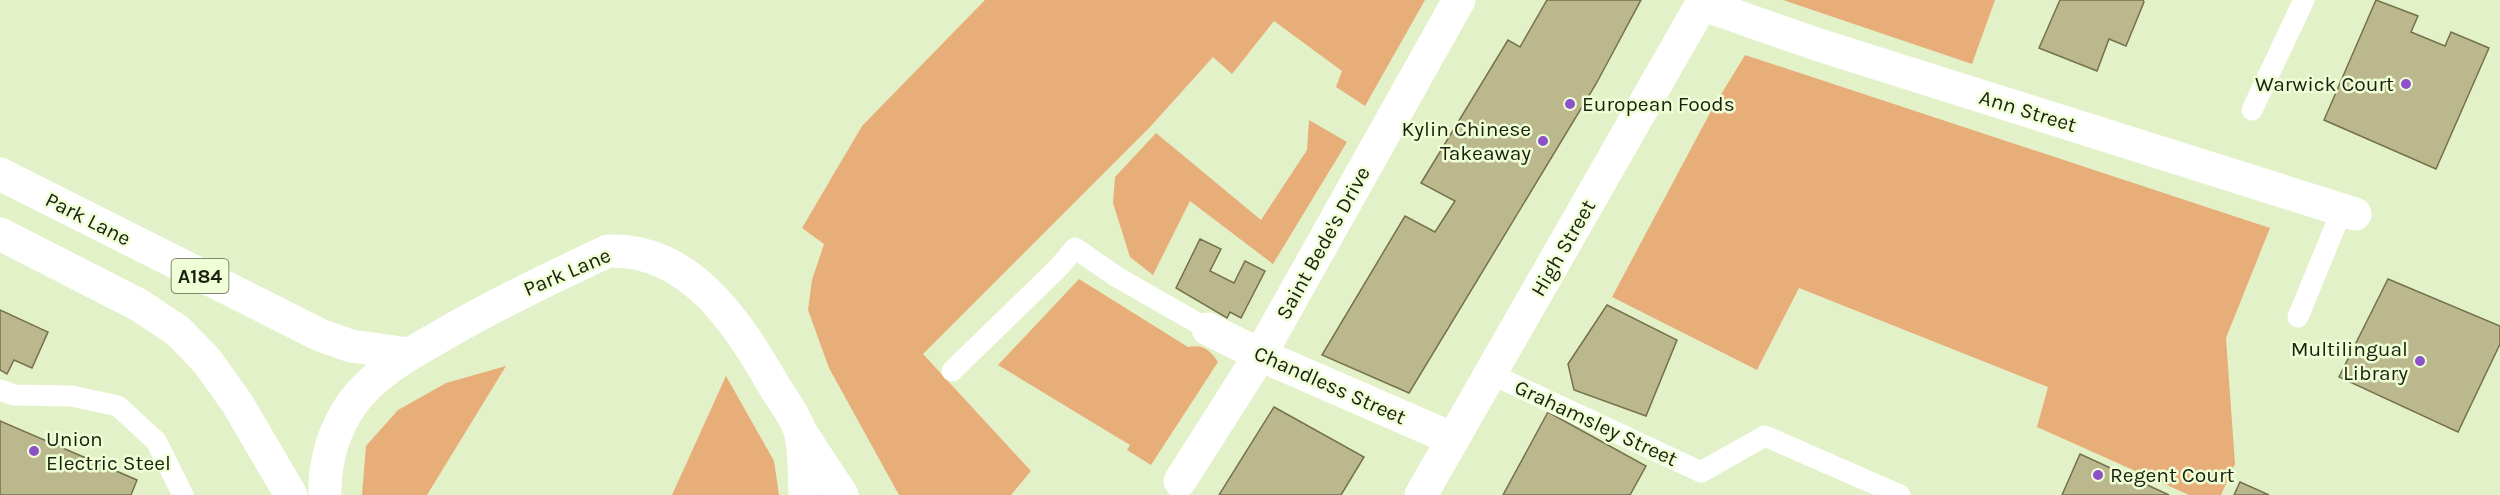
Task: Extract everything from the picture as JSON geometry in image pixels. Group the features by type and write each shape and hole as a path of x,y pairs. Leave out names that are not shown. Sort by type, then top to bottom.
{"main road":[{"name":"Saint Bede's Drive","path":"1180,481 1260,355 1460,0"},
{"name":"Ann Street","path":"1702,2 1819,45 2349,212"},
{"name":"High Street","path":"1421,495 1702,2"},
{"name":"Park Lane","path":"0,174 320,335 351,346 409,354"},
{"name":"A184","path":"0,234 139,305 178,331 207,361 237,404 291,495"},
{"name":"Park Lane","path":"326,495 325,475 330,449 354,401 369,385 409,354 499,302 608,251 626,250 646,254 666,262 691,277 713,299 748,341 799,430 842,495"},
{"name":"Chandless Street","path":"1208,328 1260,355 1453,439"},
{"name":"Park Lane","path":"799,430 805,495"}],"lane":[{"path":"2252,110 2304,0"},
{"path":"2298,316 2349,212"},
{"path":"952,372 1059,267 1075,248 1117,277 1208,328"},
{"name":"Grahamsley Street","path":"1491,374 1701,472 1765,436 1900,495"},
{"path":"0,390 14,395 72,396 118,406 156,441 183,495"}],"shaded area":[{"path":"985,0 1425,0 1365,106 1336,87 1342,71 1274,21 1232,74 1213,57 1150,127 923,354 1031,471 1011,495 899,495 829,368 808,310 812,280 824,244 802,228 862,126"},
{"path":"1783,0 1995,0 1972,64"},
{"path":"1745,55 2270,228 2226,338 2235,464 2221,495 2189,495 2037,427 2048,387 1799,288 1757,370 1612,297 1711,111"},
{"path":"1309,120 1347,142 1273,264 1190,201 1153,275 1130,257 1113,203 1115,177 1156,133 1261,220 1307,150"},
{"path":"1079,279 1188,347 1198,346 1206,349 1218,362 1151,465 1127,450 1130,445 998,365"},
{"path":"506,366 427,495 362,495 366,446 398,410 446,383"},
{"path":"726,376 774,461 779,495 672,495"}],"building":[{"path":"1547,0 1641,0 1596,84 1409,393 1322,355 1405,216 1435,232 1455,201 1421,183 1508,40 1520,47"},
{"path":"2060,0 2143,0 2144,2 2126,46 2109,39 2097,71 2039,48"},
{"name":"Warwick Court","path":"2376,0 2418,16 2411,32 2445,46 2451,32 2489,48 2436,169 2324,120"},
{"path":"1200,239 1221,249 1210,271 1234,283 1245,261 1265,271 1241,318 1230,312 1227,318 1176,288"},
{"name":"Multilingual Library","path":"2388,279 2500,326 2500,344 2458,432 2339,377"},
{"path":"1607,305 1677,340 1646,416 1574,390 1568,364"},
{"path":"0,310 48,332 32,368 14,360 7,374 0,370"},
{"path":"1274,407 1364,457 1341,495 1219,495"},
{"path":"1548,412 1646,466 1630,495 1503,495"},
{"name":"Union Electric Steel","path":"0,421 137,480 131,495 0,495"},
{"name":"Regent Court","path":"2080,454 2169,495 2062,495"},
{"name":"Regent Court","path":"2240,482 2269,495 2234,495"}],"place":[{"name":"Warwick Court","path":"2406,84"},
{"name":"European Foods","path":"1570,104"},
{"name":"Kylin Chinese Takeaway","path":"1543,141"},
{"name":"Multilingual Library","path":"2420,361"},
{"name":"Union Electric Steel","path":"34,451"},
{"name":"Regent Court","path":"2098,475"}]}
